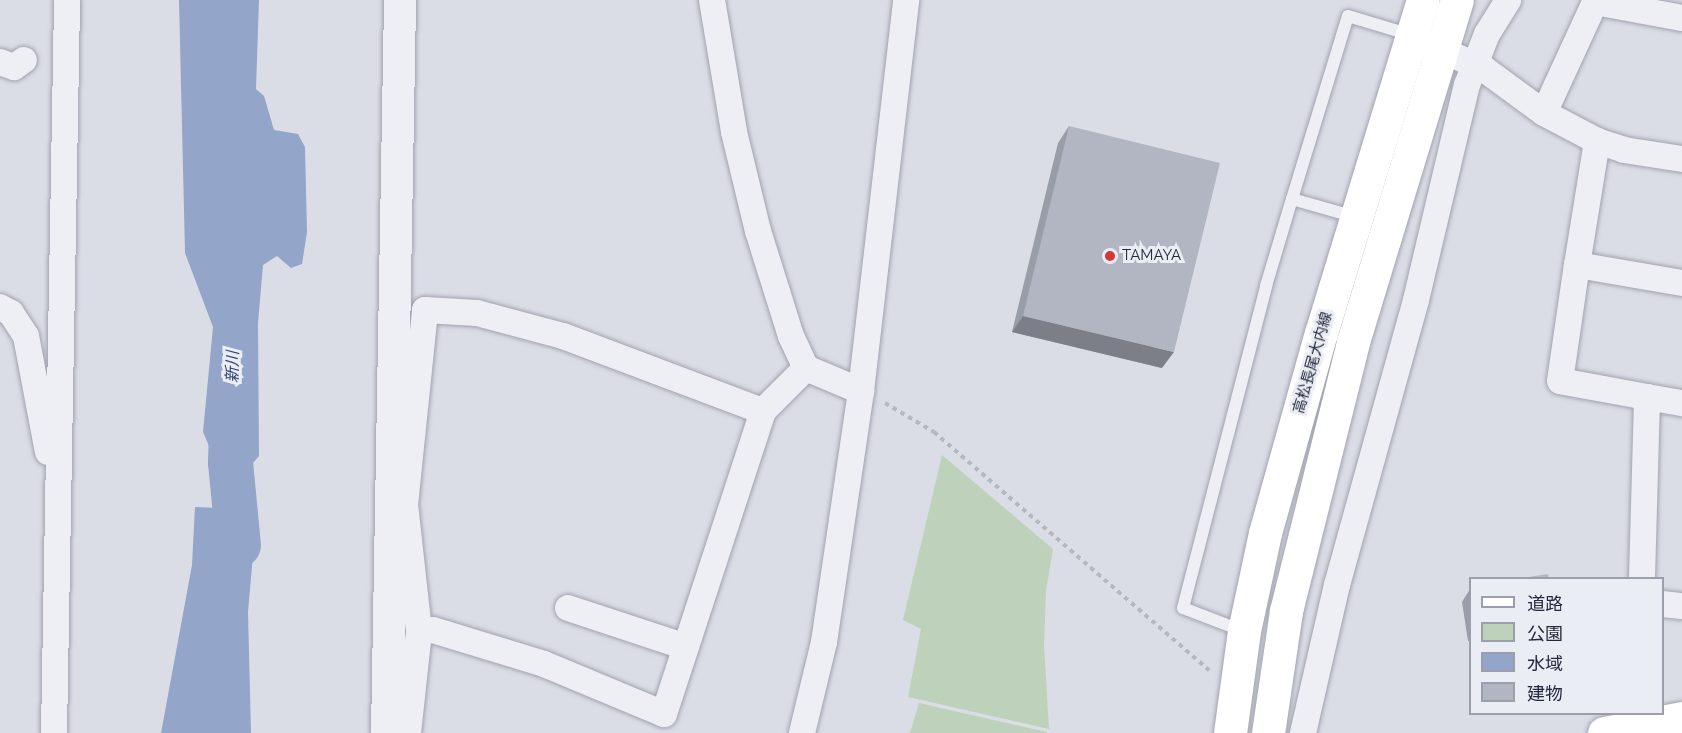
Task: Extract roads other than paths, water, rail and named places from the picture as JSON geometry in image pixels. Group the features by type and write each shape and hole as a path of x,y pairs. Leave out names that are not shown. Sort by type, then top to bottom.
{"main road":[{"name":"高松長尾大内線","path":"1230,733 1244,631 1268,522 1357,217 1424,0"},
{"path":"1268,733 1286,611 1353,342 1457,0"},
{"path":"1604,733 1682,718"}],"street":[{"path":"54,733 68,0"},
{"path":"387,733 400,0"},
{"path":"712,0 734,132 758,231 791,336 806,368 861,391"},
{"path":"802,733 824,642 861,391 906,0"},
{"path":"1303,733 1340,574 1476,65 1487,34 1508,0"},
{"path":"1544,113 1595,1 1682,18"},
{"path":"1412,36 1476,65 1544,113 1597,141 1624,150 1682,159"},
{"path":"1597,141 1560,381 1682,403"},
{"path":"1577,266 1682,284"},
{"path":"0,307 11,313 26,336 50,464 59,472"},
{"path":"408,733 419,631 405,505 425,310 477,313 563,336 763,411"},
{"path":"419,631 433,630 544,664 664,714 763,411 806,368"},
{"path":"1641,577 1647,397"},
{"path":"1664,604 1682,606"},
{"path":"568,608 686,647"}],"lane":[{"path":"1244,631 1183,608 1266,286 1348,16 1412,36"},
{"path":"1292,199 1357,217"}],"water":[{"path":"179,0 259,0 256,89 264,96 274,130 298,134 305,147 307,232 302,264 291,268 277,256 263,265 258,323 259,456 252,464 215,460 203,432 213,327 185,253"},
{"path":"224,482 244,484 243,508 257,509 248,612 251,733 161,733 192,565 195,507 222,508"}],"waterway":[{"name":"新川","path":"232,401 230,462 238,545"}],"place":[{"name":"TAMAYA","path":"1110,256"}]}
